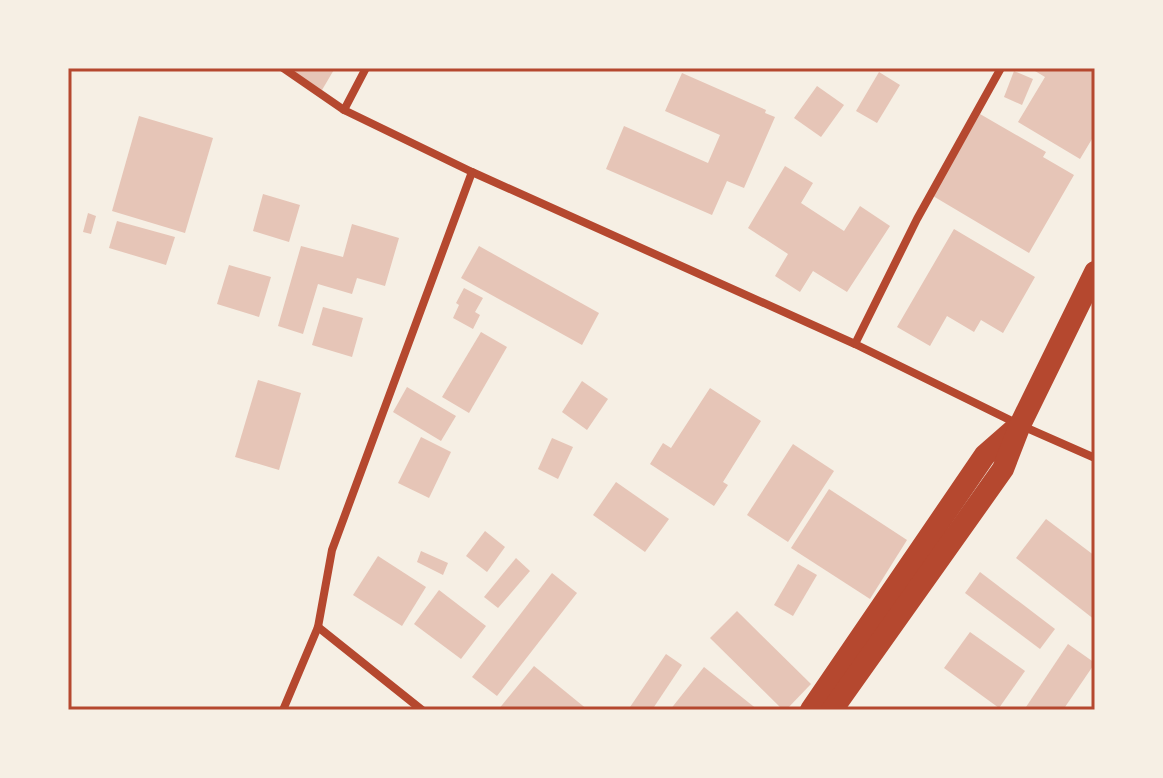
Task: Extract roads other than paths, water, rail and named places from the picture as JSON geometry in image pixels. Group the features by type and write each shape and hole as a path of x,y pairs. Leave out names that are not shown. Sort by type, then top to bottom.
{"highway":[{"path":"832,710 1003,469 1020,425 1095,272"},
{"path":"811,710 985,455 1020,425"}],"street":[{"path":"283,68 344,110 472,172 855,344 1095,458"},
{"path":"344,110 366,68"},
{"path":"855,344 917,219 1001,68"},
{"path":"283,710 318,627 332,550 472,172"},
{"path":"318,627 422,710"}]}
